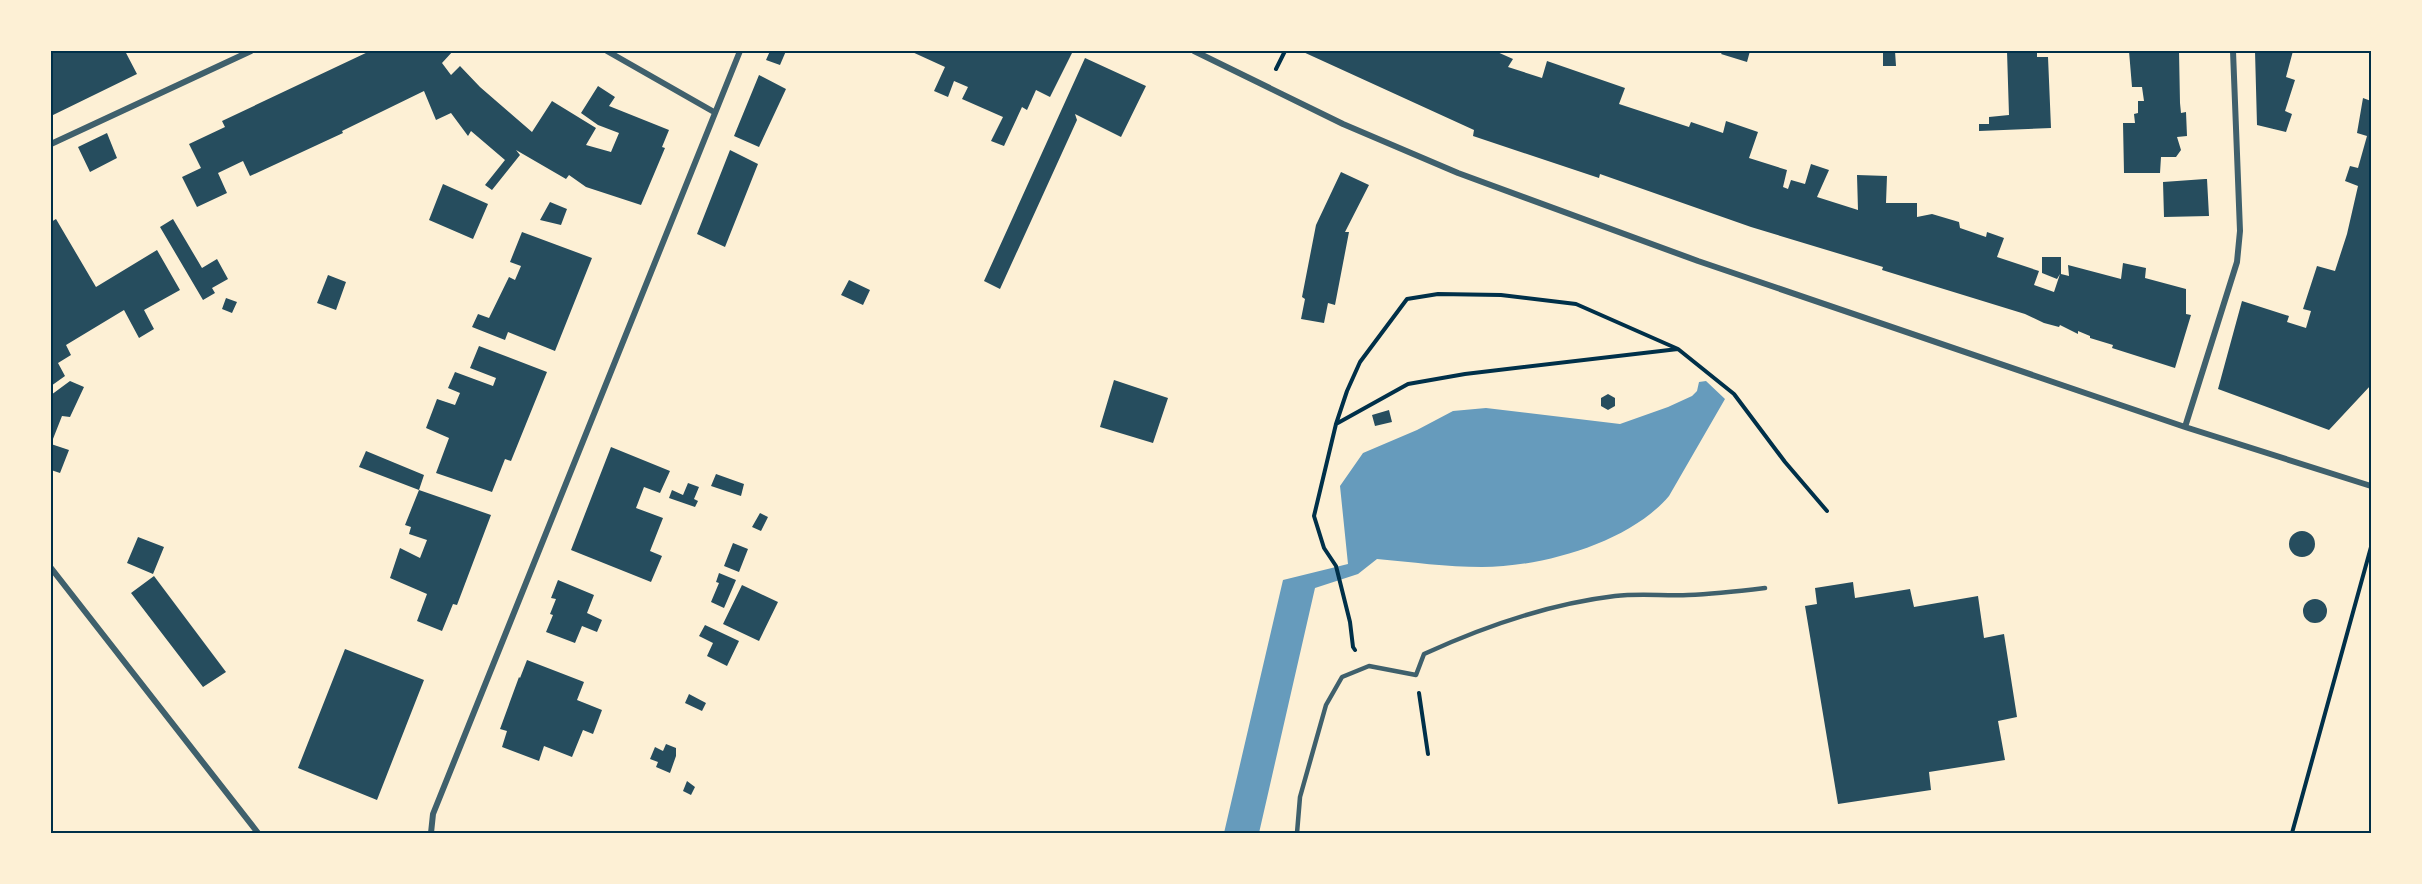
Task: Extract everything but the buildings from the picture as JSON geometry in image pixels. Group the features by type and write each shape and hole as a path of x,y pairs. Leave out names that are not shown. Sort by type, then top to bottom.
{"street":[{"path":"51,144 251,51"},
{"path":"607,51 714,112"},
{"path":"431,833 433,814 740,51"},
{"path":"1194,51 1343,124 1458,173 1698,261 2184,426 2371,486"},
{"path":"2184,426 2237,262 2240,231 2233,51"},
{"path":"51,568 258,833"}],"lane":[{"path":"1297,833 1300,797 1326,705 1342,677 1369,666 1416,675 1424,654 1461,637 1529,612 1641,593 1687,595 1765,588"}],"path":[{"path":"1369,666 1353,647 1350,622 1336,566 1324,548 1314,516 1336,424 1360,362 1407,299 1437,294 1501,295 1576,304 1678,349 1734,394 1785,462 1827,512"},
{"path":"1336,424 1408,384 1465,374 1678,349"},
{"path":"2292,833 2371,547"},
{"path":"1416,675 1428,754"}],"water":[{"path":"1706,381 1725,399 1669,496 1652,513 1631,527 1583,549 1531,563 1482,567 1377,559 1358,574 1315,588 1259,833 1224,833 1283,580 1348,564 1340,486 1363,453 1417,430 1453,411 1486,408 1620,424 1692,396 1697,391 1699,382"}]}
